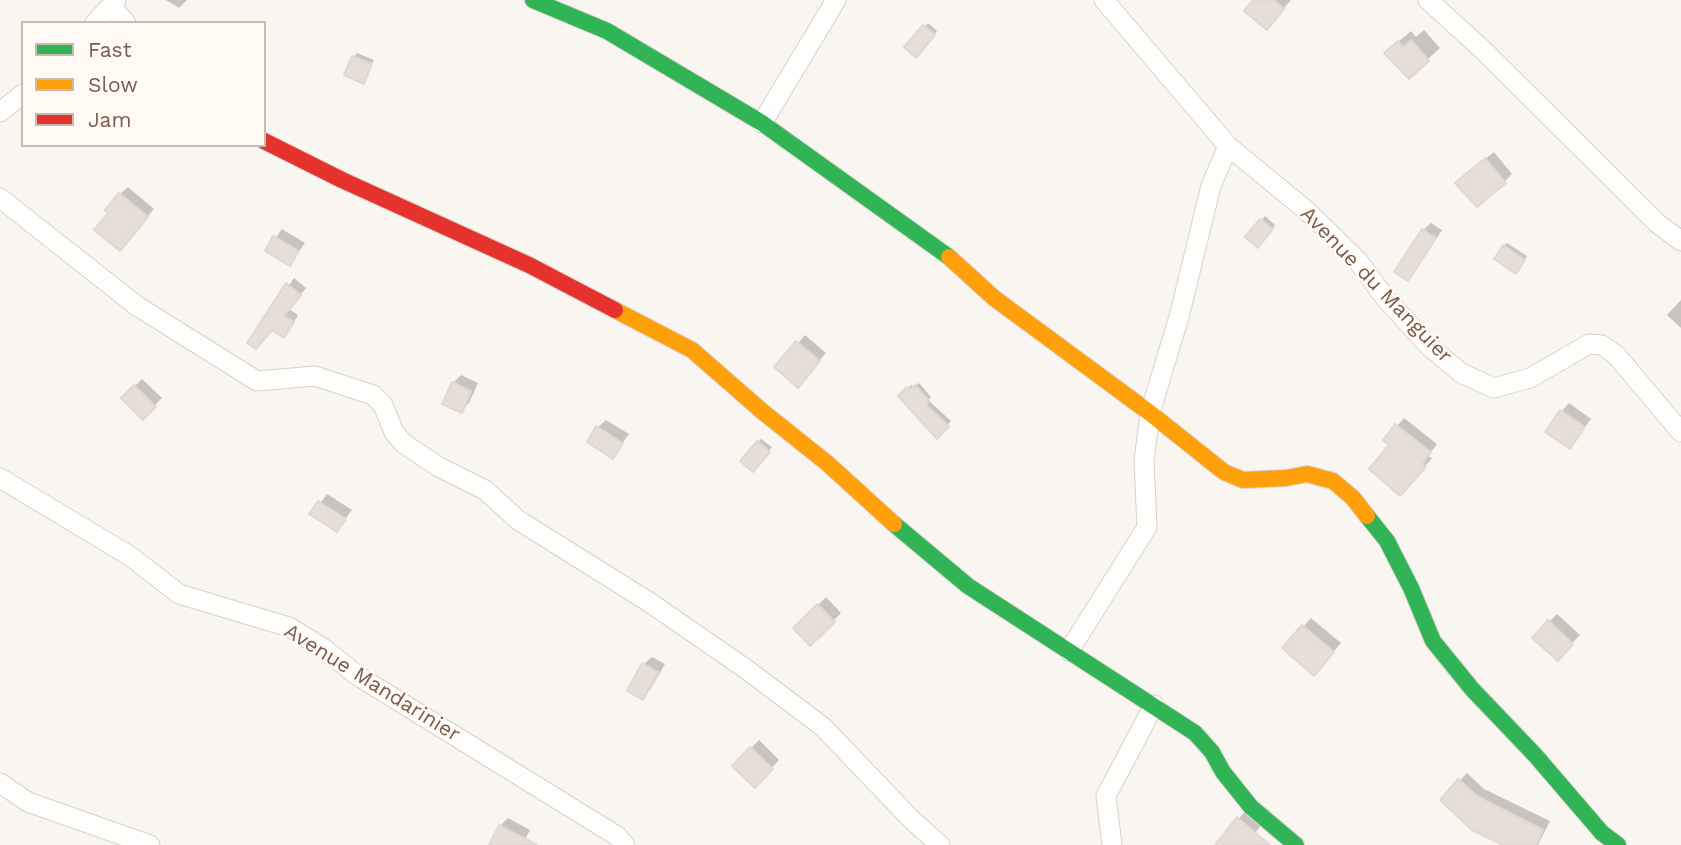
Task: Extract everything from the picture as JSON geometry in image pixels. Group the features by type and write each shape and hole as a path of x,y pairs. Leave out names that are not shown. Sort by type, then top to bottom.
{"street":[{"path":"533,0 607,32 762,123 940,249 994,298 1150,413 1224,472 1243,480 1307,474 1333,481 1353,498 1387,541 1411,588 1433,641 1472,689 1535,755 1602,833 1618,845"},
{"path":"762,123 836,0"},
{"name":"Avenue du Manguier","path":"1104,0 1228,146 1307,211 1358,261 1386,299 1430,346 1461,373 1494,388 1530,378 1588,344 1602,345 1616,355 1681,432"},
{"path":"1428,0 1483,50 1648,214 1681,241"},
{"path":"97,21 114,3 125,21"},
{"path":"0,112 21,96"},
{"path":"266,142 342,180 529,265 692,350 763,412 828,463 908,537 968,586 1195,733 1251,807 1296,845"},
{"path":"1069,651 1147,527 1144,461 1150,413 1179,317 1210,186 1228,146"},
{"path":"1,202 137,306 257,381 315,376 373,395 383,405 394,432 403,443 439,467 485,490 518,520 649,602 746,669 823,727 911,819 940,845"},
{"name":"Avenue Mandarinier","path":"0,478 130,555 179,594 289,627 323,648 358,676 617,836 625,845"},
{"path":"1112,845 1106,796 1154,705"},
{"path":"0,783 27,802 150,845"}],"building":[{"path":"1253,0 1274,0 1284,9 1267,30 1244,11"},
{"path":"923,25 935,35 916,58 904,47"},
{"path":"1411,40 1429,61 1409,79 1384,53 1398,41 1403,47"},
{"path":"352,56 372,64 364,84 344,75"},
{"path":"1485,158 1506,183 1477,207 1455,183"},
{"path":"119,193 148,217 120,251 94,230"},
{"path":"1260,219 1273,229 1258,248 1245,237"},
{"path":"1422,229 1436,238 1408,281 1394,272"},
{"path":"273,236 299,251 290,266 265,251"},
{"path":"1503,245 1525,260 1516,274 1494,259"},
{"path":"286,283 301,295 284,316 294,322 284,338 272,330 256,349 247,343"},
{"path":"796,341 820,361 798,388 774,367"},
{"path":"452,382 471,391 462,413 442,404"},
{"path":"134,385 156,407 143,420 121,398"},
{"path":"915,385 929,401 926,405 949,426 937,439 898,396 907,387 909,390"},
{"path":"1560,410 1585,427 1570,449 1545,432"},
{"path":"1395,424 1431,452 1422,464 1426,467 1400,496 1369,469 1389,445 1383,440"},
{"path":"596,426 623,443 613,459 587,442"},
{"path":"757,441 770,452 753,472 740,461"},
{"path":"318,501 346,519 337,532 309,514"},
{"path":"817,604 835,622 810,646 793,628"},
{"path":"1548,620 1573,644 1558,661 1532,638"},
{"path":"1302,625 1334,652 1314,676 1282,648"},
{"path":"642,663 658,672 643,700 627,691"},
{"path":"750,747 773,769 755,788 732,766"},
{"path":"1458,779 1477,796 1543,830 1536,845 1503,845 1472,830 1440,800"},
{"path":"1237,817 1240,820 1270,845 1215,845"},
{"path":"499,825 537,845 489,845"}],"traffic: fast":[{"path":"533,0 607,31 762,123 949,257"},
{"path":"1367,516 1387,541 1411,588 1433,641 1472,689 1535,755 1602,833 1618,845"},
{"path":"894,524 968,586 1195,733 1251,807 1296,845"}],"traffic: slow":[{"path":"949,257 994,298 1150,413 1224,472 1243,480 1307,474 1333,481 1353,498 1367,516"},
{"path":"615,310 692,350 827,463 894,524"}],"traffic: jam":[{"path":"266,142 342,180 529,265 615,310"}]}
